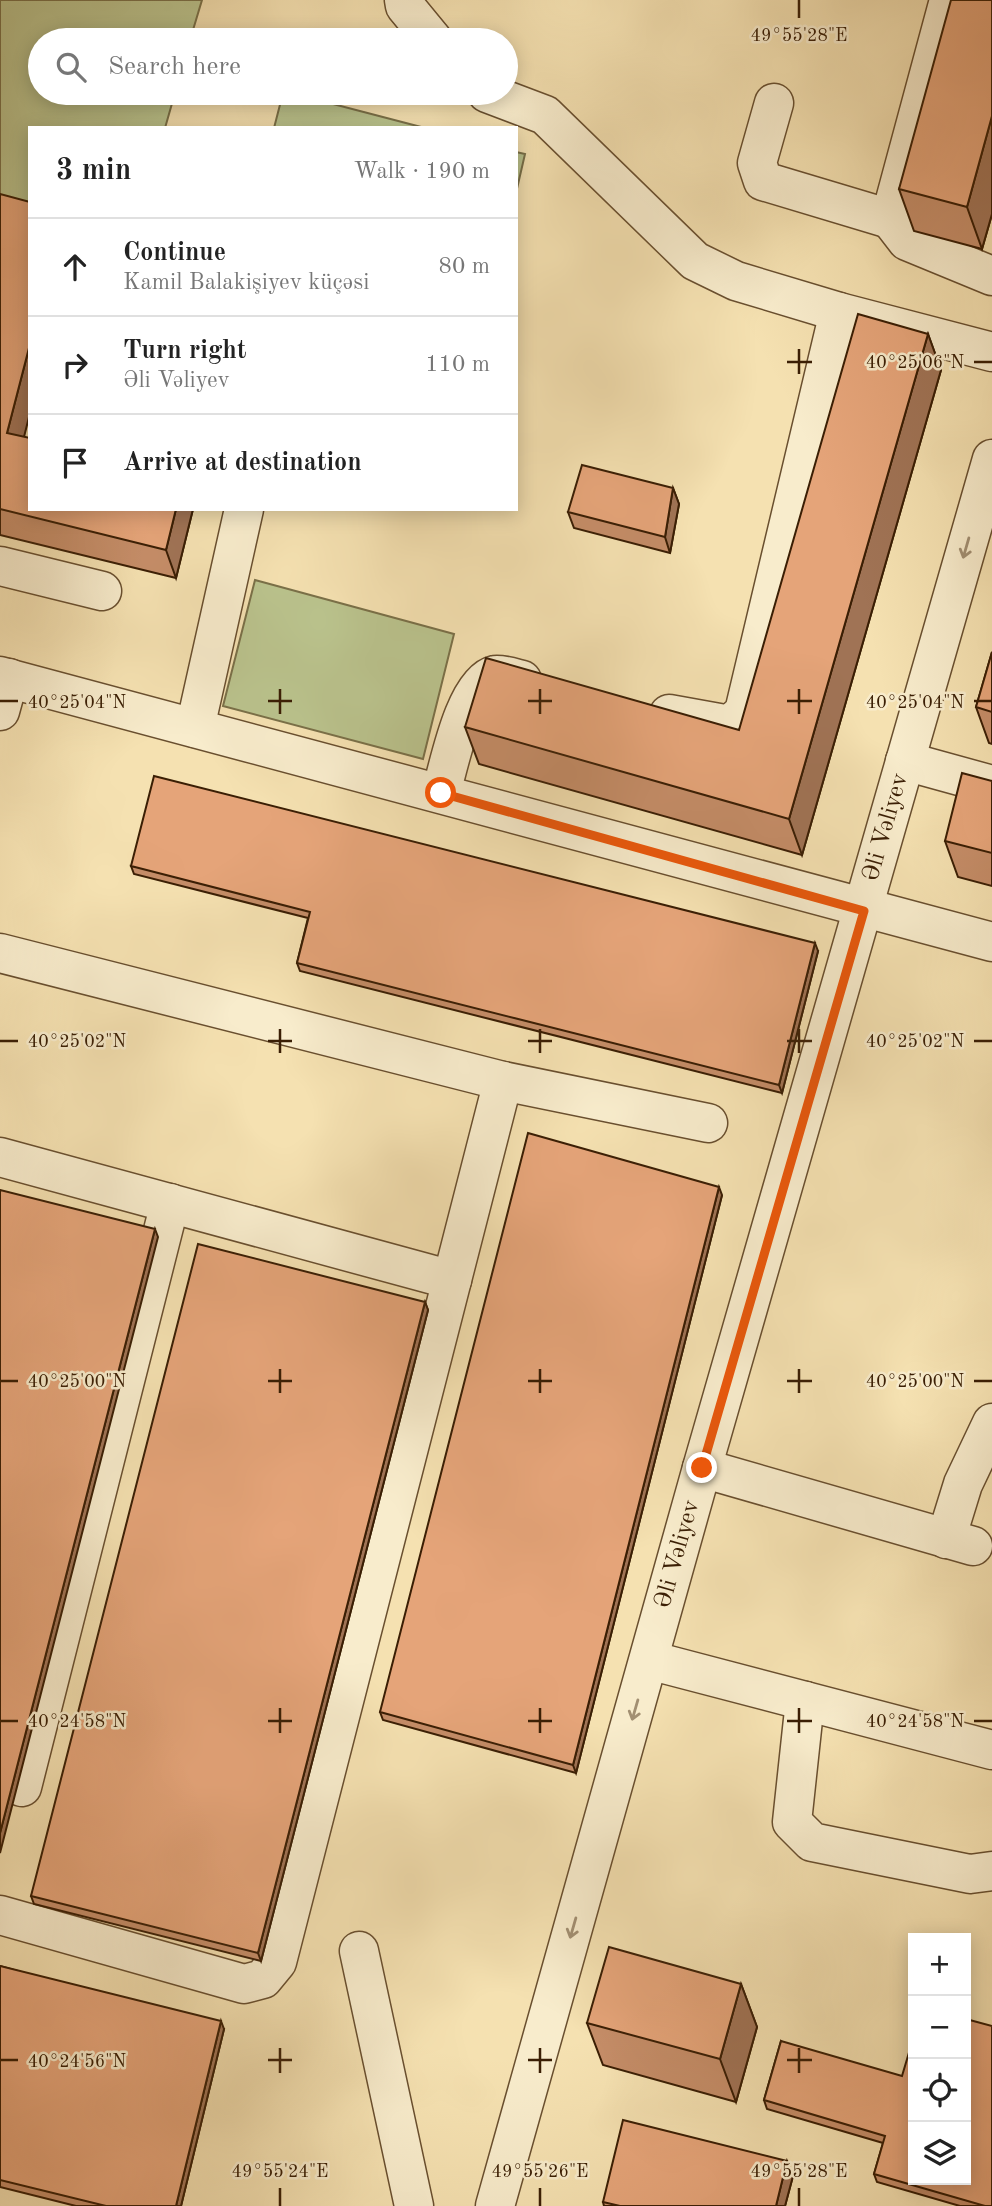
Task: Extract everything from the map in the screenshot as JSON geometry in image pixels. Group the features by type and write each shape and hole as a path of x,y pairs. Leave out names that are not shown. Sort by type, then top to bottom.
{"street":[{"path":"404,0 405,6 423,28"},
{"path":"890,219 950,0"},
{"path":"775,103 757,163 763,181 890,219 907,241 992,276"},
{"path":"518,105 544,115 695,261 736,281 839,312 992,352"},
{"path":"633,706 730,725 744,712 839,312"},
{"name":"Əli Vəliyev","path":"495,2206 702,1468 992,459"},
{"path":"195,728 244,511"},
{"path":"0,566 102,591"},
{"path":"441,793 469,701 481,681 497,674 552,687"},
{"path":"3,688 195,728 441,793 864,911 992,942"},
{"path":"905,761 992,785"},
{"path":"0,953 503,1081 708,1123"},
{"path":"0,1915 244,1984 263,1979 277,1962 503,1081"},
{"path":"0,1157 452,1280"},
{"path":"22,1787 170,1203"},
{"path":"702,1468 959,1543 963,1484 992,1423"},
{"path":"649,1660 992,1750"},
{"path":"805,1701 792,1822 812,1843 970,1874 992,1871"},
{"path":"359,1951 414,2206"}],"green space":[{"path":"0,0 202,0 194,28 28,28 28,105 172,105 166,126 28,126 28,227 0,220"},
{"path":"280,105 337,105 417,126 275,126"},
{"path":"518,152 525,154 518,184"},
{"path":"255,580 454,634 423,759 223,706"}],"building":[{"path":"951,0 992,0 992,116 967,207 899,189"},
{"path":"0,194 28,201 28,352 7,433 28,438 28,511 176,511 166,550 0,509"},
{"path":"858,314 928,334 789,819 465,727 486,658 739,730"},
{"path":"582,465 673,488 665,537 568,512"},
{"path":"992,652 992,712 976,707"},
{"path":"962,773 992,781 992,853 945,841"},
{"path":"154,776 815,943 779,1085 297,963 310,912 131,866"},
{"path":"528,1133 719,1187 573,1765 380,1712"},
{"path":"0,1190 155,1229 0,1833"},
{"path":"198,1244 425,1302 258,1953 31,1896"},
{"path":"609,1947 741,1984 720,2059 587,2023"},
{"path":"0,1966 221,2021 176,2206 106,2206 0,2180"},
{"path":"971,2020 992,2026 992,2206 912,2185 971,2185"},
{"path":"781,2041 902,2076 908,2056 908,2184 874,2174 885,2136 764,2100"},
{"path":"623,2120 787,2161 776,2206 620,2206 603,2202"}],"route":[{"path":"441,793 864,911 702,1468"}]}
